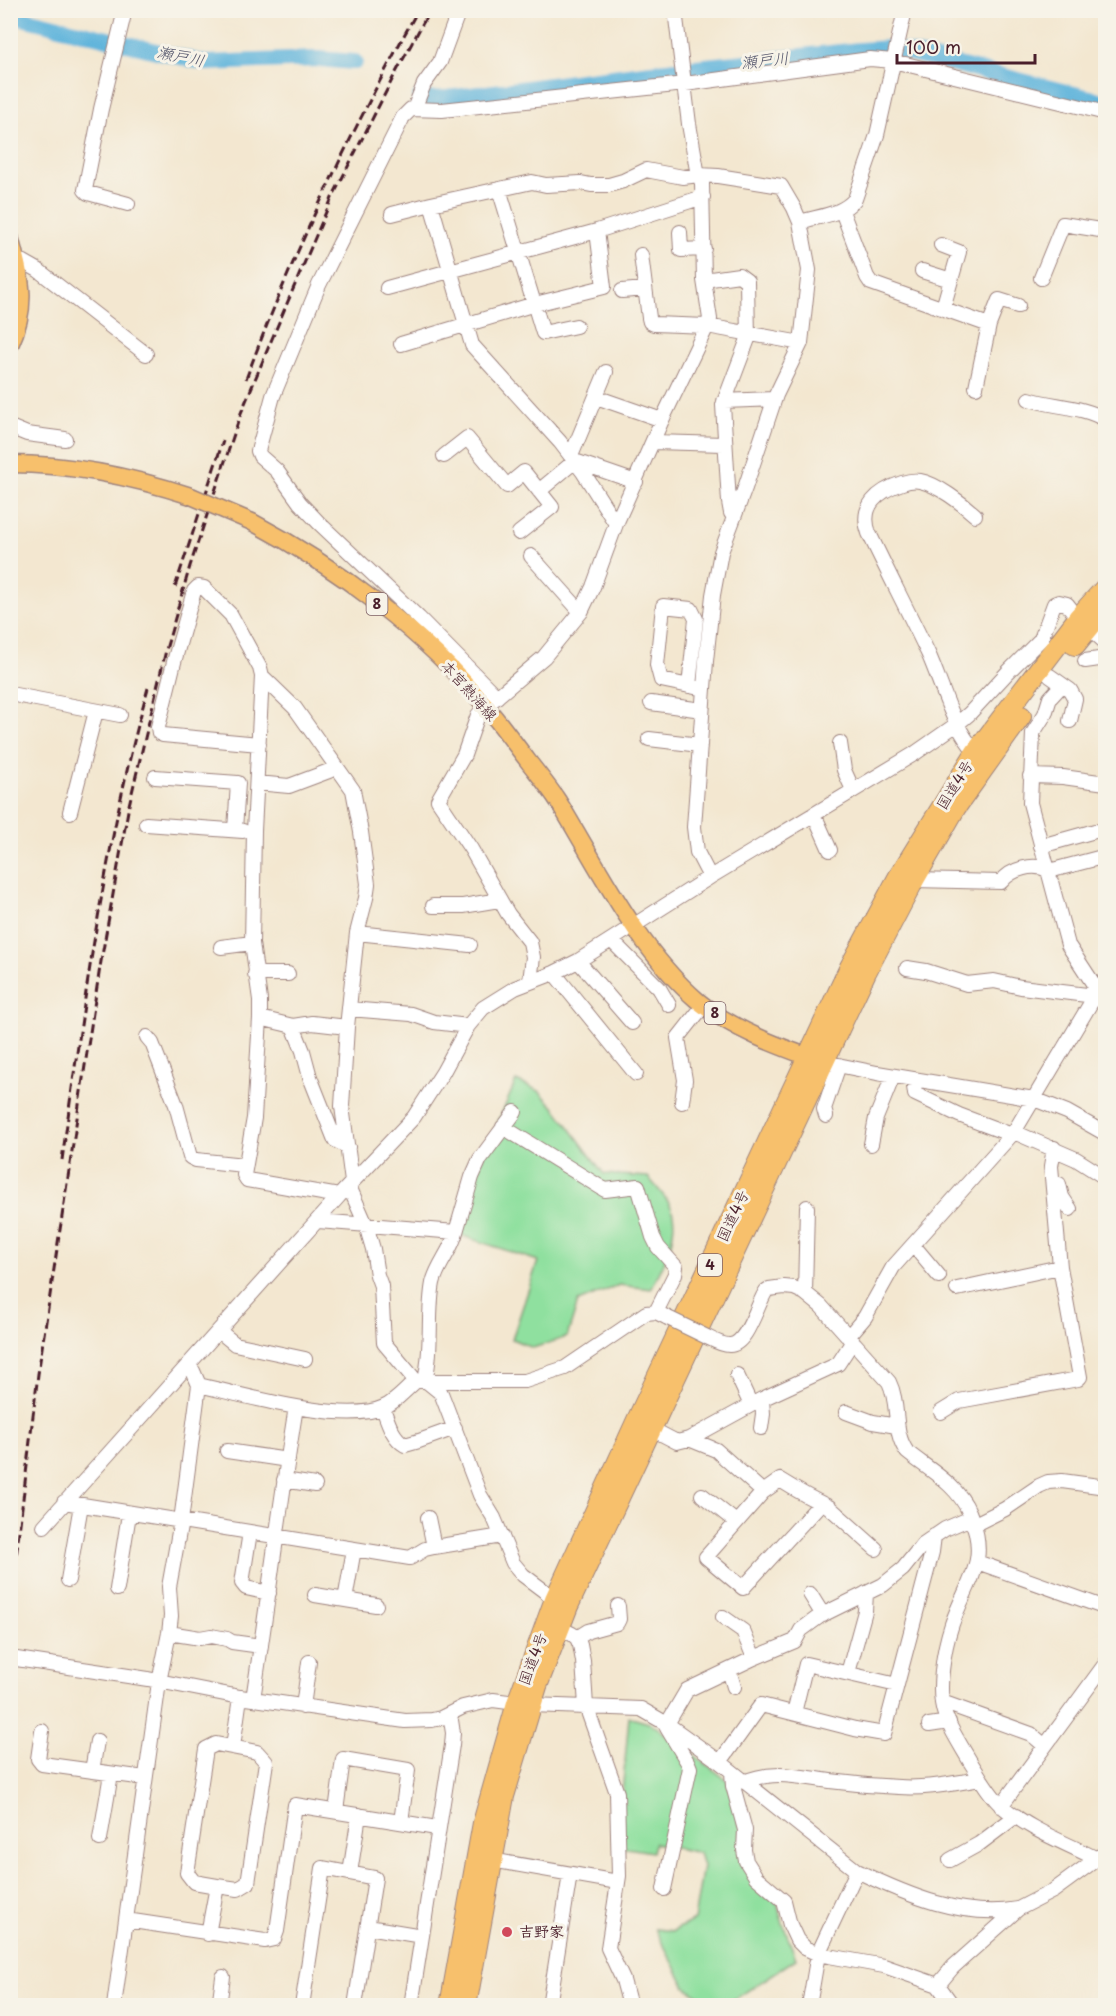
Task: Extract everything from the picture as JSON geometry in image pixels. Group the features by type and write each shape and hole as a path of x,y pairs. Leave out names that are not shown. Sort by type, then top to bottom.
{"highway":[{"name":"国道4号","path":"823,1061 850,967 899,876 976,752 1083,622 1106,587"},
{"name":"国道4号","path":"450,2006 483,1823 524,1704 555,1599 644,1425 866,972 914,880 963,797 990,758 1056,680 1083,622 1106,608"},
{"name":"国道4号","path":"466,2006 491,1860 524,1704 560,1628 644,1425"}],"main road":[{"path":"10,237 17,261 22,310 20,323 10,345"},
{"name":"本宮熱海線","path":"10,464 98,472 146,481 191,495 252,522 321,562 389,613 491,701 556,798 633,927 685,989 704,1005 738,1027 823,1061"}],"street":[{"path":"125,10 85,190 88,193 128,204"},
{"path":"414,109 424,84 440,62 459,10"},
{"path":"530,981 532,948 499,900 471,849 438,804 438,800 464,755 478,715 491,701 544,657 581,612 593,587 616,524 710,319 704,280 704,197 689,124 675,10"},
{"path":"800,222 842,211 855,199 877,135 905,10"},
{"path":"491,701 419,618 300,503 277,471 258,452 273,396 319,285 403,117 411,109 442,110 683,76 870,59 894,54 1106,113"},
{"path":"392,214 532,182 546,185 581,183 609,185 646,170 683,177 699,175 781,186 794,208 800,222 809,270 801,343 774,399 746,488 721,552 713,595 694,827 697,852 710,877"},
{"path":"499,189 543,333 576,326"},
{"path":"387,288 597,231 704,197"},
{"path":"431,204 471,345 573,459 616,524"},
{"path":"842,211 867,278 871,283 989,326"},
{"path":"1041,278 1063,225 1106,231"},
{"path":"401,344 535,304 604,287 597,231"},
{"path":"680,232 681,250 704,249"},
{"path":"940,245 959,252 943,308"},
{"path":"641,255 649,318 654,324 707,326 801,343"},
{"path":"17,261 24,262 38,270 146,354"},
{"path":"922,271 951,280"},
{"path":"704,280 739,274 747,281 749,335 724,401 724,444 729,502 731,513 734,516"},
{"path":"621,291 645,289"},
{"path":"976,387 989,326 999,300 1018,306"},
{"path":"539,491 573,459 606,372"},
{"path":"596,397 662,420"},
{"path":"724,401 774,399"},
{"path":"1029,399 1049,405 1084,410 1106,420"},
{"path":"10,428 27,434 65,439"},
{"path":"444,456 467,438 507,486 524,472 552,507 519,533"},
{"path":"654,442 724,444"},
{"path":"573,459 636,482"},
{"path":"975,515 939,489 922,481 909,481 884,490 875,497 868,507 865,520 868,533 927,653 957,724 976,752"},
{"path":"531,556 581,612"},
{"path":"259,744 159,733 158,727 174,662 197,588 204,588 231,615 260,668 262,676 259,744 257,783 254,831 252,943 260,1000 260,1018 254,1118 244,1164 244,1175 247,1180 347,1188"},
{"path":"44,1526 347,1188 414,1118 468,1026 490,1002 530,981 554,973 578,961 710,877 914,754 957,724 1041,639 1054,604 1059,602 1067,604 1106,643"},
{"path":"689,686 696,619 691,609 663,606 657,665 661,680 689,686 704,689"},
{"path":"1084,661 1104,662"},
{"path":"262,676 295,708 353,790 367,872 366,898 357,933 346,1026 342,1106 348,1147 347,1188 366,1225 381,1286 384,1343 420,1380 434,1386 441,1393 480,1495 494,1518 513,1563 555,1599"},
{"path":"1070,721 1075,699 1070,690 1056,680 1045,714 1033,733 1030,803 1068,945 1101,997"},
{"path":"10,694 120,715"},
{"path":"651,703 702,710"},
{"path":"70,812 96,711"},
{"path":"649,739 700,745"},
{"path":"840,743 844,770 853,790"},
{"path":"257,783 290,786 338,768"},
{"path":"1030,776 1063,777 1106,783"},
{"path":"155,777 238,783 235,830"},
{"path":"814,814 830,850"},
{"path":"146,824 254,831"},
{"path":"1041,846 1095,831"},
{"path":"914,880 1001,882 1016,870 1032,867 1045,868 1049,871 1106,856"},
{"path":"433,906 463,906 499,900"},
{"path":"357,933 470,945"},
{"path":"611,940 659,988 669,1005"},
{"path":"221,947 252,943"},
{"path":"578,961 632,1023"},
{"path":"907,968 926,971 967,984 994,981 1101,997"},
{"path":"554,973 636,1074"},
{"path":"255,974 288,974"},
{"path":"644,1425 677,1442 689,1439 756,1402 838,1364 850,1339 893,1267 1013,1133 1101,997"},
{"path":"682,1102 685,1080 678,1038 704,1005"},
{"path":"349,1009 411,1014 435,1022 468,1026"},
{"path":"260,1018 293,1026 312,1023 346,1026"},
{"path":"293,1026 335,1140 348,1147"},
{"path":"147,1037 152,1043 176,1105 190,1157 196,1160 244,1164"},
{"path":"826,1116 823,1061 893,1076 1034,1099 1067,1112 1106,1134"},
{"path":"871,1144 876,1118 893,1076"},
{"path":"913,1079 915,1094 959,1115 1054,1148 1106,1178"},
{"path":"200,1385 296,1407 324,1412 349,1412 383,1408 420,1380 430,1360 433,1285 454,1240 472,1177 480,1159 515,1112"},
{"path":"503,1127 605,1190 638,1186 653,1237 658,1247 676,1267 662,1315"},
{"path":"941,1412 959,1401 1080,1377 1060,1267 1052,1166 1054,1148"},
{"path":"1052,1166 1057,1171 1060,1193 1070,1209"},
{"path":"806,1293 807,1207"},
{"path":"318,1221 456,1232"},
{"path":"913,1245 939,1276"},
{"path":"957,1289 1060,1267"},
{"path":"420,1380 525,1381 565,1368 641,1316 651,1312 729,1345 739,1341 764,1294 769,1289 784,1287 806,1293 889,1382 893,1390 900,1440 907,1452 947,1483 961,1499 972,1522 977,1546 977,1562 971,1582 952,1623 945,1654 942,1702 949,1722 981,1779 1002,1806 1044,1834 1100,1855"},
{"path":"219,1330 235,1344 305,1359"},
{"path":"114,2006 145,1779 153,1681 169,1634 171,1616 169,1587 181,1521 200,1385 188,1365"},
{"path":"737,1375 763,1414 760,1428"},
{"path":"233,1747 261,1646 275,1537 296,1407"},
{"path":"383,1408 389,1426 399,1441 405,1444 419,1442 455,1428"},
{"path":"846,1412 873,1422 897,1426"},
{"path":"689,1439 716,1450 763,1492"},
{"path":"227,1451 288,1460"},
{"path":"284,1480 315,1485"},
{"path":"821,1503 743,1588 706,1557 763,1492 780,1480 829,1507 876,1549"},
{"path":"664,1889 690,1768 666,1728 687,1690 795,1641 801,1630 823,1615 883,1585 903,1569 923,1544 945,1529 972,1522 1048,1482 1062,1481 1106,1487"},
{"path":"702,1495 736,1522"},
{"path":"64,1502 410,1558 425,1549 502,1536"},
{"path":"68,1580 81,1505"},
{"path":"117,1589 129,1514"},
{"path":"428,1518 434,1547"},
{"path":"250,1532 242,1583 246,1588 269,1593"},
{"path":"720,1762 761,1706 884,1734 932,1552 934,1536"},
{"path":"345,1600 354,1549"},
{"path":"977,1562 1106,1608"},
{"path":"848,1673 865,1611 866,1593"},
{"path":"810,1594 823,1615"},
{"path":"315,1595 376,1605"},
{"path":"577,1638 588,1631 617,1623 618,1606"},
{"path":"723,1617 743,1631 754,1658"},
{"path":"560,1628 577,1638 583,1661 586,1706 617,1793 618,1881 608,1948 623,1980 630,2006"},
{"path":"169,1634 200,1638 211,1636 261,1646"},
{"path":"10,1658 246,1698 405,1721 432,1720 483,1701 641,1708 720,1762 857,1871 946,1906 987,1912 1018,1909"},
{"path":"303,1707 309,1662"},
{"path":"1002,1806 1106,1663"},
{"path":"794,1713 806,1664 897,1685"},
{"path":"729,1670 734,1687"},
{"path":"942,1702 1031,1734 1045,1746"},
{"path":"411,2006 452,1739 450,1714"},
{"path":"929,1725 949,1722"},
{"path":"42,1731 38,1759 42,1764 145,1779"},
{"path":"92,1771 97,1741"},
{"path":"216,1744 257,1752 266,1762 248,1883 238,1889 217,1886 194,1882 188,1873 206,1749 216,1744"},
{"path":"336,1811 343,1760 408,1770 401,1822"},
{"path":"732,1772 733,1786 745,1830 746,1860 756,1877 784,1901 790,1925 797,1940 805,1948 818,1954 884,1966 938,1985 953,2006"},
{"path":"100,1839 111,1774"},
{"path":"744,1782 763,1775 782,1774 900,1788 927,1788 981,1779"},
{"path":"126,1920 208,1934 265,1941 273,1939 278,1931 296,1805 437,1828"},
{"path":"350,1873 359,1815"},
{"path":"950,1860 979,1844 1016,1816"},
{"path":"938,1985 953,1967 1018,1909 1053,1891 1100,1855"},
{"path":"491,1860 618,1881"},
{"path":"302,2006 323,1868 375,1878 356,2006"},
{"path":"809,2006 818,1954 857,1871"},
{"path":"549,2006 570,1874"},
{"path":"208,1934 217,1886"},
{"path":"368,1927 422,1936"},
{"path":"219,2006 223,1977"}],"green space":[{"path":"516,1081 539,1091 555,1108 604,1174 648,1177 669,1203 674,1224 670,1247 651,1289 619,1285 578,1302 567,1337 533,1348 512,1339 538,1261 457,1234 476,1172"},
{"path":"629,1717 652,1724 727,1780 741,1829 739,1853 777,1901 796,1959 726,2005 713,2005 686,1987 655,1929 673,1931 694,1920 703,1866 699,1853 654,1843 652,1852 621,1847 621,1806"}],"waterway":[{"name":"瀬戸川","path":"10,15 205,63 318,59 355,62"},
{"name":"瀬戸川","path":"420,97 448,98 667,70 890,48 1106,102"}],"railway":[{"path":"246,379 283,285 325,192 418,10"},
{"path":"10,1607 38,1374 100,967 129,805 167,646 190,566 241,413 332,198 430,10"},
{"path":"175,587 223,441"},
{"path":"62,1160 97,923 120,804 148,688"}],"place":[{"name":"吉野家","path":"507,1932"}]}
